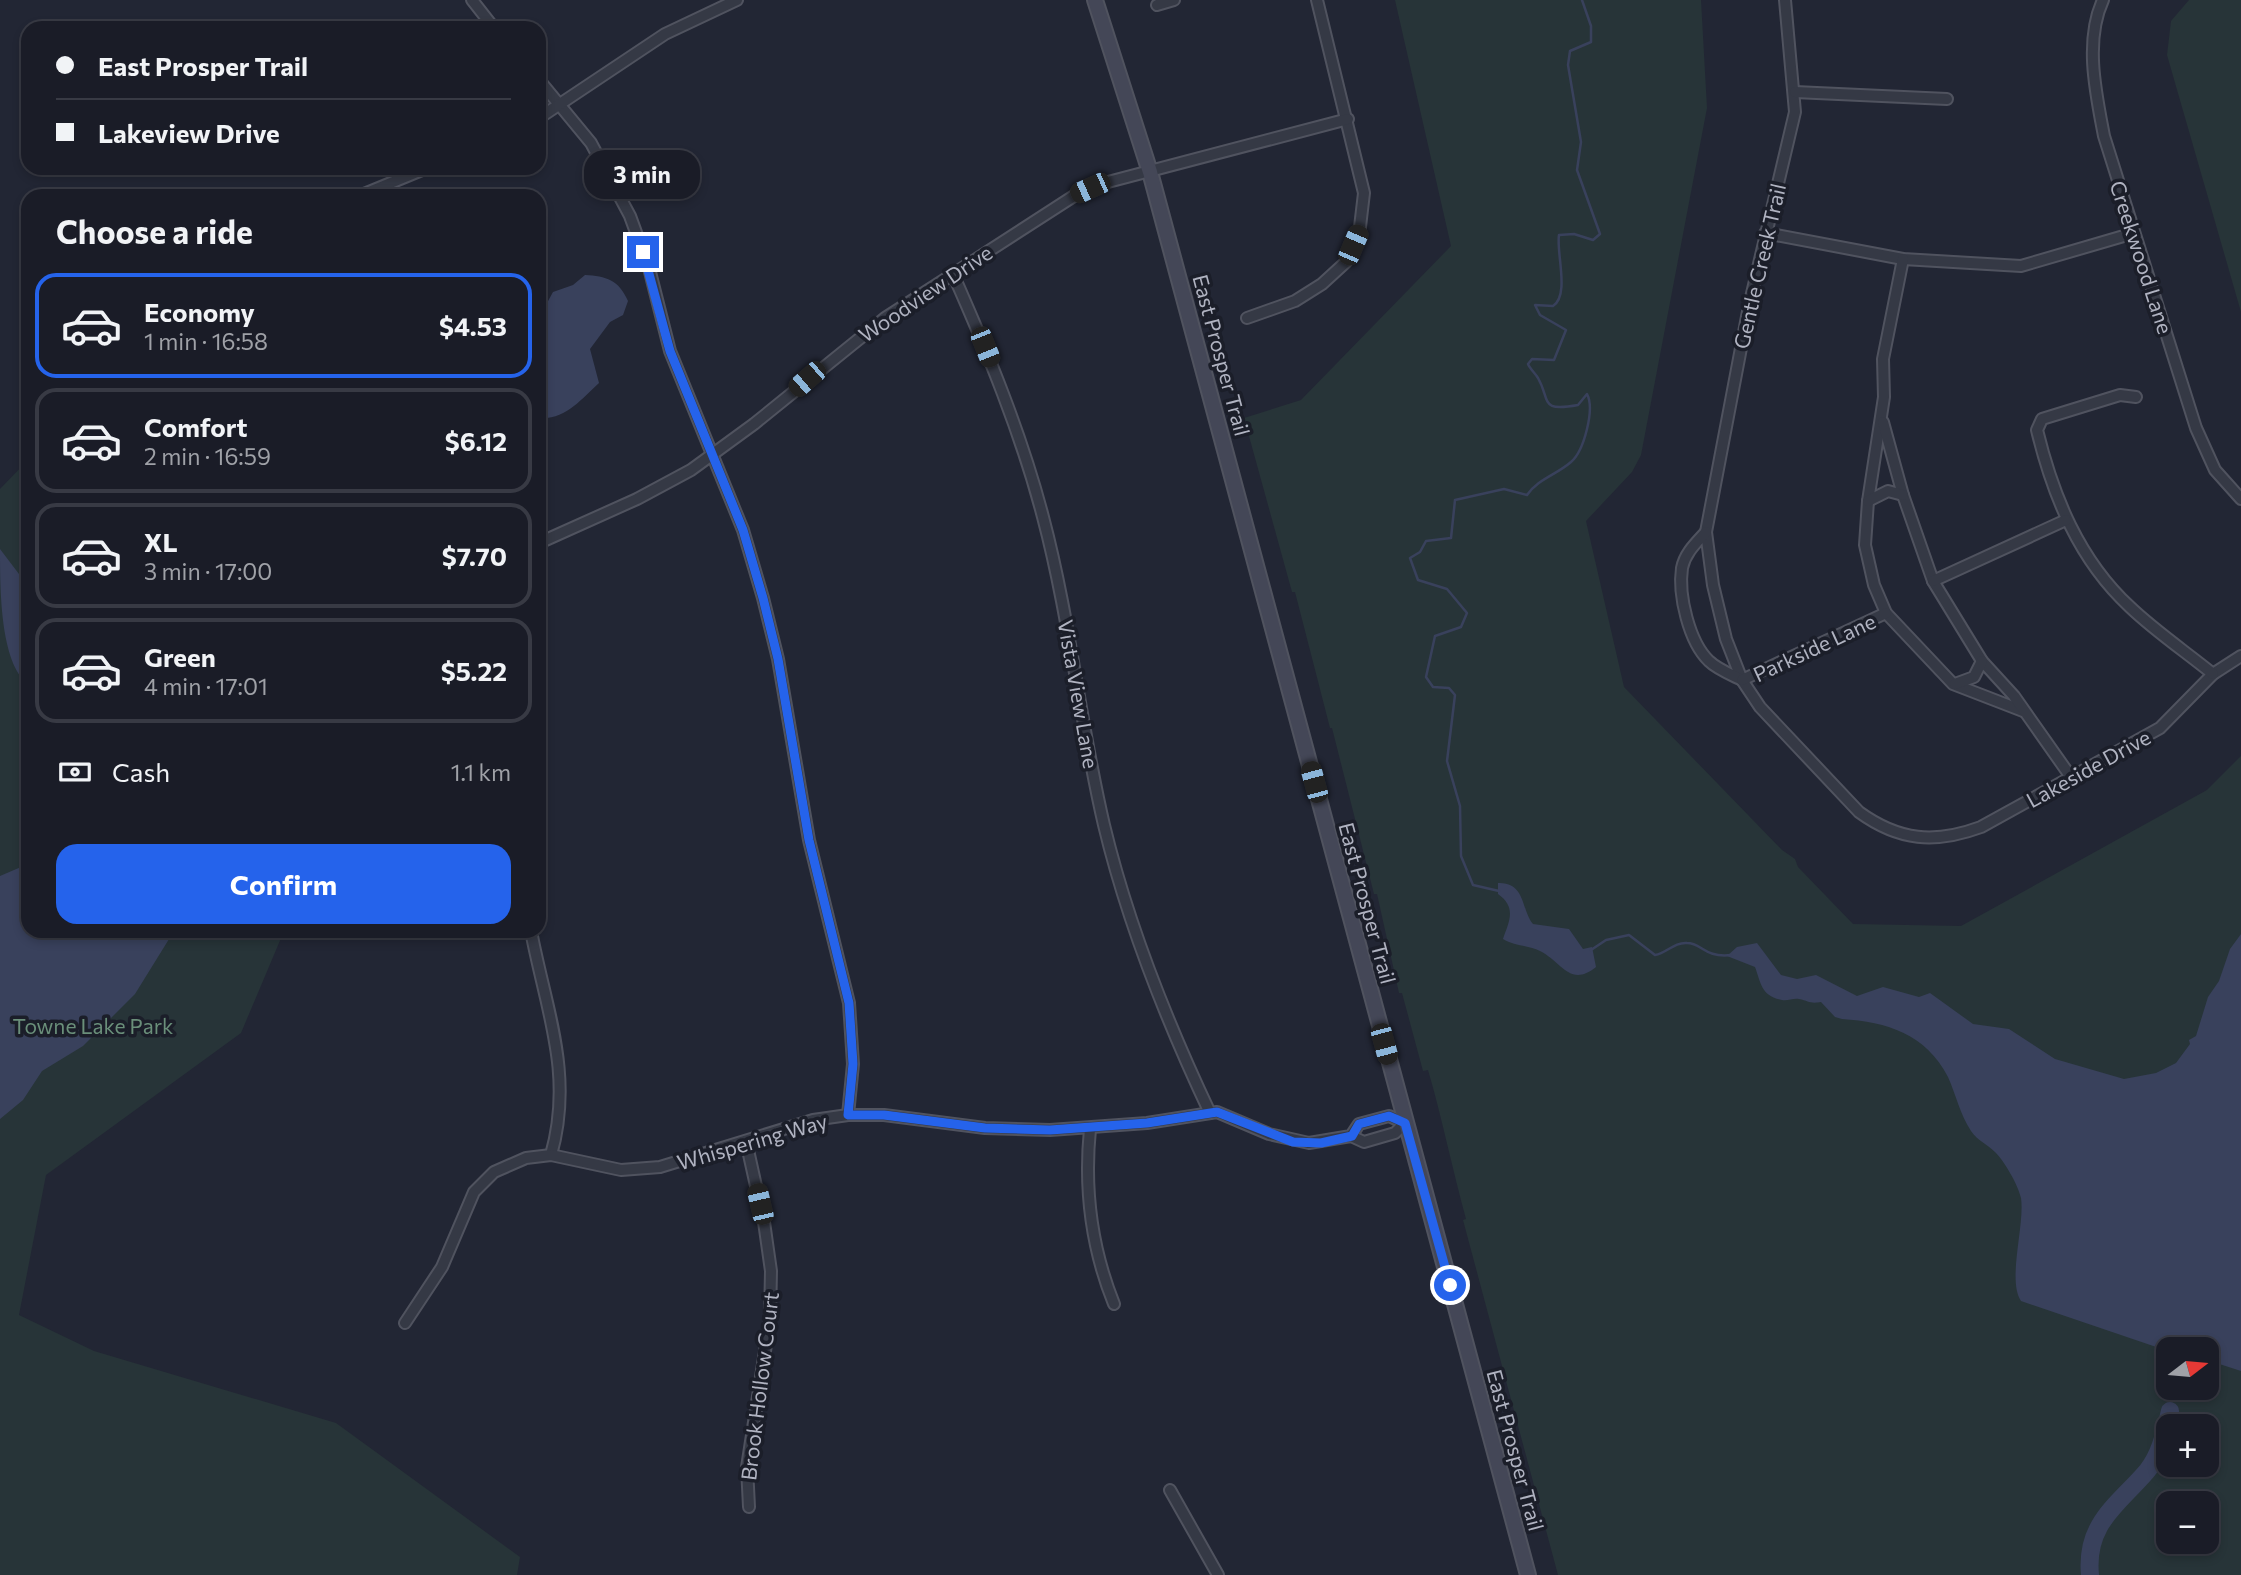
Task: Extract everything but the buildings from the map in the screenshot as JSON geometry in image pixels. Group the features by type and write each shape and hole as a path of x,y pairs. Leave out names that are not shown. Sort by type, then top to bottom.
{"main road":[{"name":"East Prosper Trail","path":"1095,0 1150,172 1528,1575"}],"street":[{"path":"472,0 488,21"},
{"path":"546,114 665,34 737,0"},
{"path":"1157,5 1174,0"},
{"path":"1247,318 1295,301 1322,284 1346,262 1360,227 1364,193 1317,0"},
{"name":"Gentle Creek Trail","path":"1785,0 1795,112 1765,233 1724,427 1706,532 1713,585 1726,639 1742,681 1760,707 1859,812 1877,825 1903,835 1955,837"},
{"name":"Creekwood Lane","path":"2103,0 2093,50 2096,94 2104,136 2196,428 2215,470 2241,499"},
{"path":"546,88 597,153 630,216 649,268 670,351 743,530 763,598 778,659 809,840 843,969 852,1031 848,1115"},
{"path":"1795,92 1947,99"},
{"name":"Woodview Drive","path":"546,540 637,499 714,454 885,318 1077,194 1108,182 1348,119"},
{"path":"376,189 410,175"},
{"path":"1765,233 1902,259 2021,266 2134,233"},
{"path":"1902,259 1883,359 1881,417 1868,500 1865,545 1874,585 1886,613 1953,684 2023,710"},
{"name":"Vista View Lane","path":"953,274 1001,386 1043,516 1058,577 1088,754 1118,877 1164,1011 1210,1113"},
{"path":"2136,397 2120,396 2042,419 2037,430 2066,520 2094,566 2129,607 2213,674"},
{"path":"1881,417 1903,495 1933,581 1982,661 2023,710 2071,776"},
{"path":"1868,500 1888,491 1903,495"},
{"path":"1933,581 2066,520"},
{"name":"Gentle Creek Trail","path":"1706,532 1690,549 1682,569 1684,606 1697,642 1709,662 1742,681"},
{"name":"Parkside Lane","path":"1742,681 1886,613"},
{"name":"Lakeside Drive","path":"1955,837 1981,827 2160,728 2213,674 2241,656"},
{"path":"1953,684 1974,677 1982,661"},
{"path":"532,938 561,1074 559,1119 551,1155"},
{"name":"Whispering Way","path":"405,1323 442,1266 467,1205 483,1181 515,1161 551,1155 597,1167 638,1170 678,1163 813,1120 848,1115 884,1115 985,1128 1090,1129 1210,1113 1224,1114 1293,1142 1321,1143 1352,1136 1364,1142 1395,1133 1405,1123 1389,1116 1359,1124 1352,1136"},
{"path":"1090,1129 1087,1164 1091,1222 1098,1255 1114,1304"},
{"name":"Brook Hollow Court","path":"746,1141 768,1242 771,1281 762,1382 747,1467 749,1507"},
{"path":"1170,1490 1217,1575"}],"green space":[{"path":"1395,0 1701,0 1707,108 1641,455 1632,472 1586,521 1624,687 1782,850 1795,859 1798,867 1853,924 1961,926 2207,790 2241,756 2241,1575 1558,1575 1463,1220 1466,1219 1433,1088 1428,1070 1423,1071 1402,993 1399,993 1377,894 1374,894 1295,592 1292,592 1244,418 1301,400 1451,246"},
{"path":"2189,0 2241,0 2241,312 2167,55 2171,21"},
{"name":"Towne Lake Park","path":"21,467 21,938 281,938 241,1033 46,1175 19,1315 94,1351 336,1423 520,1557 517,1575 0,1575 0,489"}],"water":[{"path":"585,275 611,280 628,301 623,315 610,322 590,349 599,383 565,412 546,418 546,303 553,292 573,285"},
{"path":"0,549 21,577 21,676 12,660 7,642 1,603"},
{"path":"21,867 21,938 170,938 135,994 83,1046 42,1071 23,1100 0,1119 0,876"},
{"path":"1498,883 1514,887 1533,924 1569,929 1583,949 1592,947 1596,967 1587,973 1573,974 1540,951 1503,939 1510,910 1498,894"},
{"path":"2241,934 2241,1371 2219,1364 2219,1337 2156,1337 2156,1347 2021,1301 2017,1292 2016,1266 2021,1198 2011,1174 1999,1156 1971,1131 1939,1062 1917,1041 1890,1027 1835,1017 1821,1002 1775,998 1763,988 1755,967 1727,956 1737,947 1757,943 1781,975 1797,979 1816,975 1857,996 1883,987 1919,997 1930,993 1973,1024 2009,1029 2055,1059 2124,1079 2156,1073 2176,1063 2190,1044 2189,1040 2196,1036 2208,997 2219,981 2230,949"}],"waterway":[{"path":"1499,891 1473,885 1461,856 1460,806 1447,761 1455,695 1449,688 1433,687 1426,677 1435,636 1461,627 1467,613 1447,589 1418,580 1410,558 1420,552 1426,541 1451,538 1455,500 1504,489 1527,495 1536,485 1571,462 1584,440 1590,409 1587,394 1578,405 1552,406 1528,364 1532,359 1554,360 1566,330 1540,315 1535,305 1553,306 1561,293 1559,235 1574,234 1593,240 1600,234 1577,170 1581,142 1568,65 1570,51 1591,42 1591,26 1582,0"},
{"path":"1591,950 1606,940 1629,935 1655,955 1678,944 1687,943 1709,953 1731,955"},
{"path":"2090,1575 2090,1557 2098,1528 2152,1464 2162,1442 2170,1411"}],"route":[{"path":"643,252 670,351 743,530 778,659 809,840 843,969 849,1003 853,1064 848,1115 884,1115 985,1128 1050,1130 1147,1123 1217,1112 1269,1134 1293,1142 1309,1143 1352,1136 1359,1124 1389,1116 1405,1123 1450,1285"}]}
